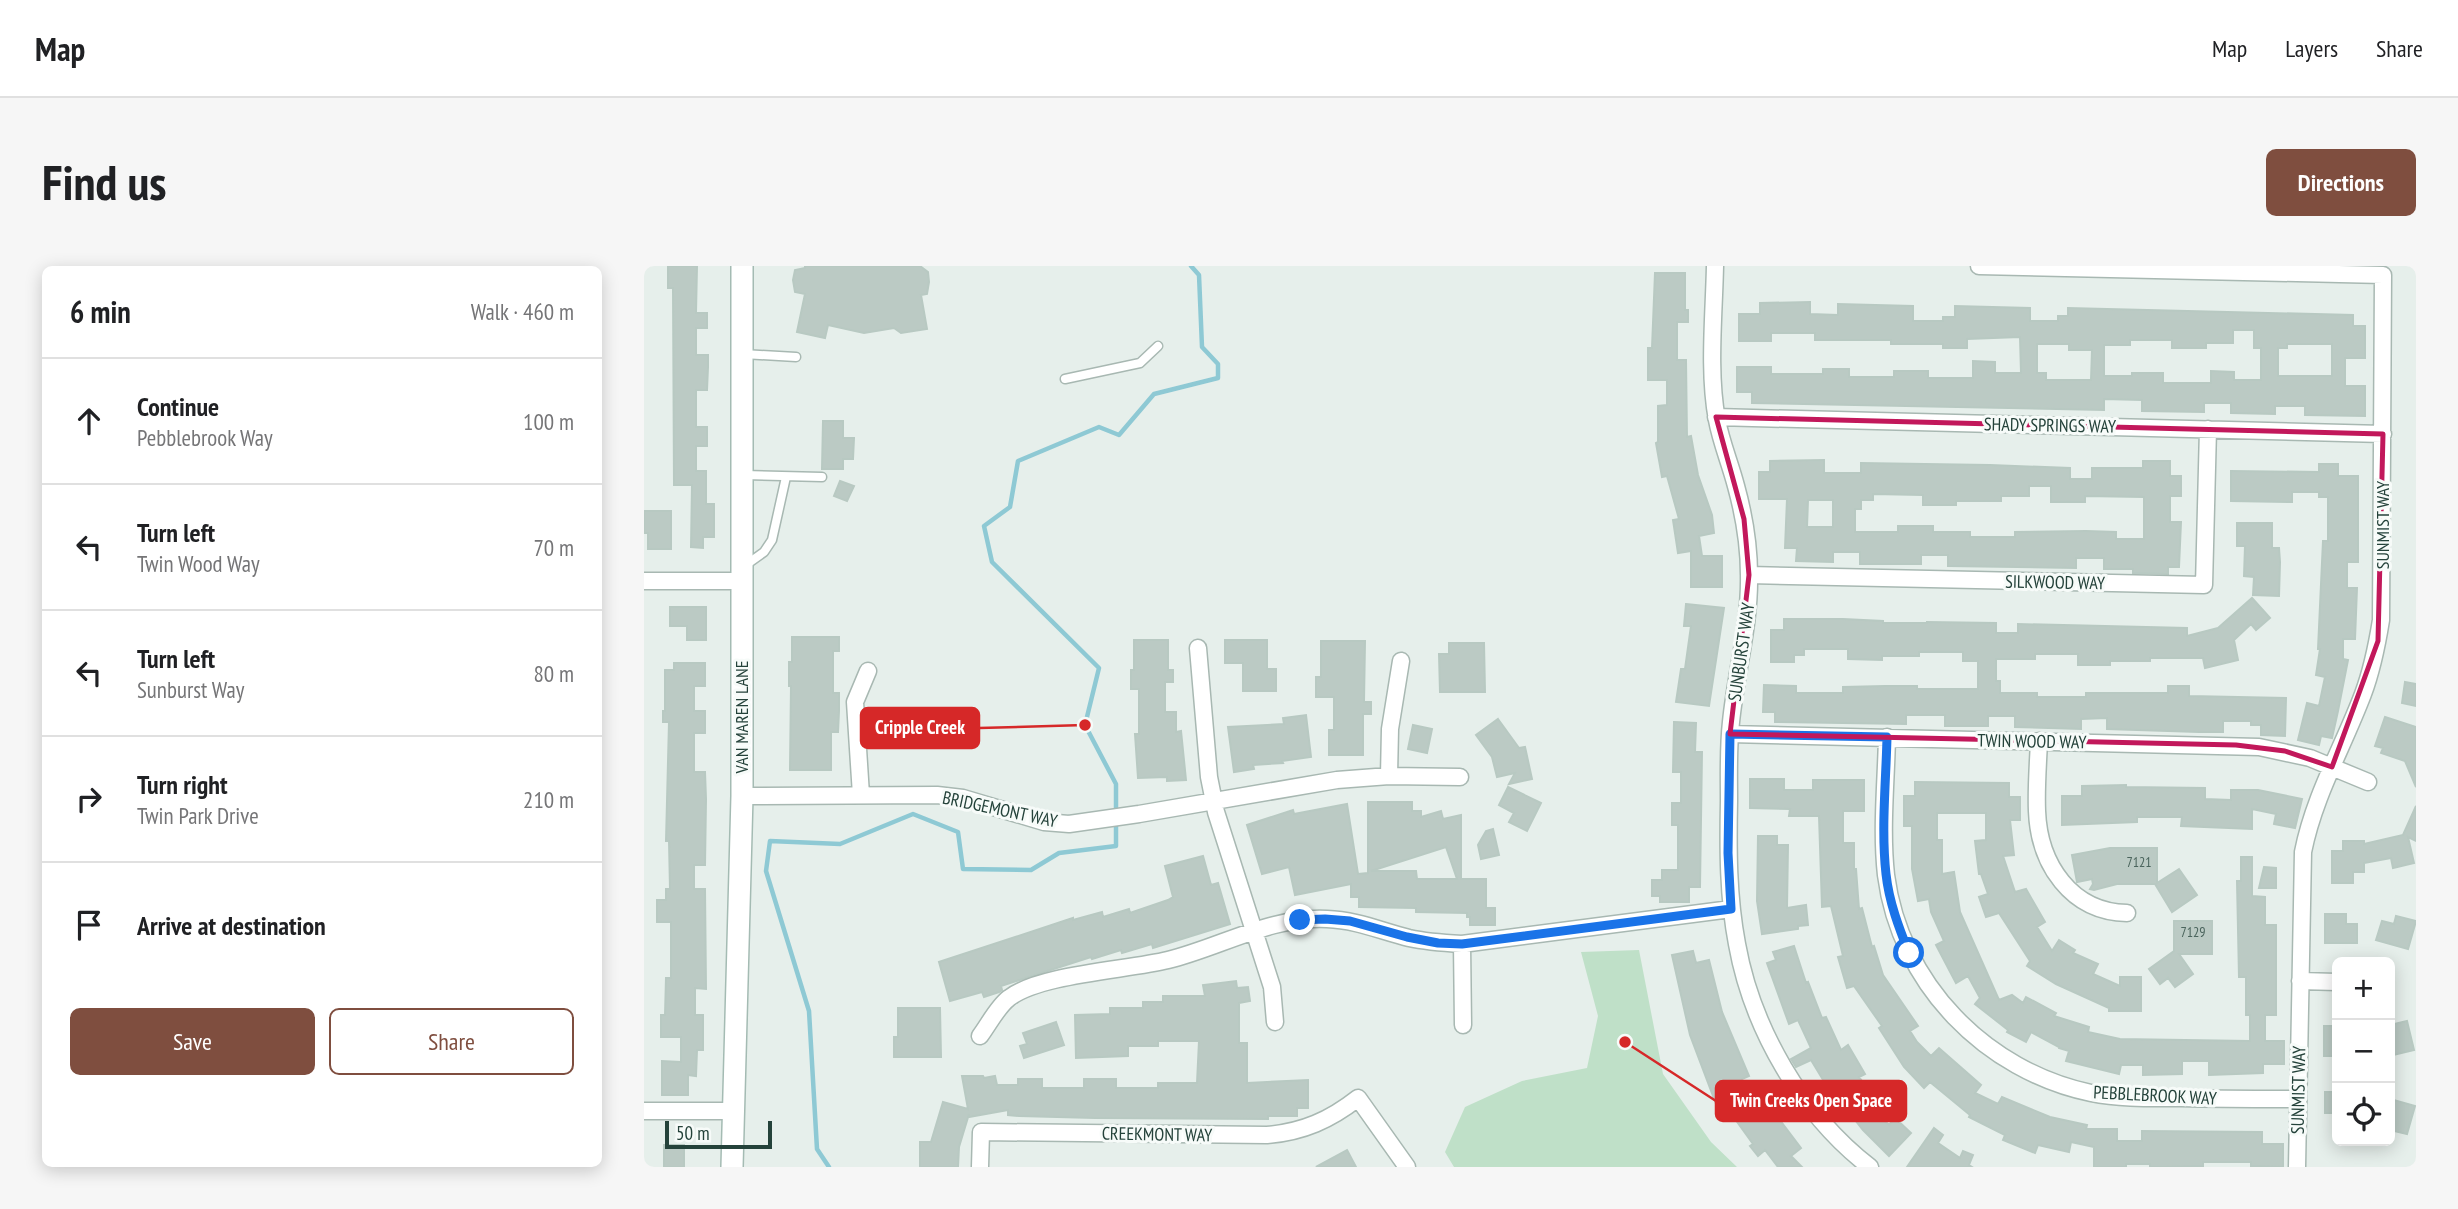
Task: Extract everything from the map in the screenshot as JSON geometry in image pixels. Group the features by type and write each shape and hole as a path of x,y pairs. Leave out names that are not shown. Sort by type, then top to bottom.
{"main road":[{"name":"VAN MAREN LANE","path":"732,1167 741,796 741,266"}],"street":[{"name":"SUNBURST WAY","path":"1715,266 1713,387 1716,417 1744,519 1749,575 1745,637 1730,734 1728,853 1731,909 1737,946 1762,1024 1780,1060 1810,1105 1837,1136 1870,1167"},
{"name":"SUNMIST WAY","path":"1979,266 2383,275 2382,598 2378,641 2363,694 2315,809 2303,852 2298,1167"},
{"name":"SHADY SPRINGS WAY","path":"1716,417 2383,434"},
{"name":"SILKWOOD WAY","path":"1749,575 2204,586 2208,429"},
{"path":"644,582 740,575"},
{"path":"1198,648 1209,777 1214,801 1272,986 1275,1022"},
{"path":"1389,776 1390,729 1401,661"},
{"path":"862,795 855,702 868,671"},
{"name":"TWIN WOOD WAY","path":"1730,734 2259,747 2285,751 2332,767"},
{"name":"PEBBLEBROOK WAY","path":"1887,737 1884,850 1891,903 1909,953 1922,976 1937,998 1974,1037 2030,1073 2094,1094 2137,1098 2298,1099"},
{"path":"2039,741 2037,813 2043,846 2052,867 2071,892 2087,905 2107,912 2127,913"},
{"path":"2332,767 2368,782"},
{"name":"BRIDGEMONT WAY","path":"741,796 936,795 963,798 1044,822 1069,824 1338,780 1389,776 1460,777"},
{"path":"980,1036 1008,998 1030,988 1053,980 1167,960 1255,931 1300,920 1350,921 1418,939 1462,944 1731,909"},
{"path":"1462,944 1463,1025"},
{"path":"2300,981 2332,982"},
{"name":"CREEKMONT WAY","path":"980,1167 981,1132 1268,1135 1315,1125 1342,1111 1358,1098 1407,1167"},
{"path":"644,1111 733,1111"}],"lane":[{"path":"1065,379 1140,363 1157,346"},
{"path":"741,354 796,357"},
{"path":"741,475 822,477"},
{"path":"740,575 772,540 786,477"}],"highlighted area":[{"path":"1716,417 2383,434 2378,641 2332,767 2285,751 2236,745 1730,734 1749,575 1744,519"}],"green space":[{"path":"1639,950 1663,1074 1711,1142 1737,1167 1454,1167 1445,1152 1465,1107 1522,1081 1587,1068 1598,1016 1581,952"}],"building":[{"path":"668,266 697,266 696,313 707,313 707,328 696,328 696,355 708,355 708,367 707,390 696,390 696,427 707,427 707,446 696,446 696,471 706,471 706,504 714,504 714,537 703,537 703,548 691,547 692,485 674,485 673,288 668,288"},
{"path":"805,266 920,266 928,272 927,294 921,295 927,329 901,333 894,328 864,333 828,325 825,338 797,332 805,294 795,292 793,280 795,270"},
{"path":"1655,273 1685,273 1685,310 1688,310 1688,322 1677,322 1677,360 1686,360 1687,437 1691,436 1698,475 1712,515 1714,533 1699,536 1702,556 1722,556 1722,587 1691,587 1691,551 1678,553 1673,520 1679,519 1667,476 1662,477 1656,443 1658,406 1667,405 1667,380 1648,380"},
{"path":"1810,302 1810,314 1838,315 1838,304 1913,306 1913,321 1943,321 1943,317 1955,317 1955,306 2030,308 2030,321 2058,321 2058,316 2068,316 2068,308 2353,315 2353,326 2365,326 2365,358 2345,358 2345,386 2365,386 2365,416 2305,415 2305,406 2275,406 2275,414 2231,413 2231,403 2204,403 2204,412 2142,411 2142,400 2104,399 2104,410 1752,403 1752,392 1737,392 1737,367 1771,367 1771,374 1823,374 1823,369 1849,369 1849,377 1894,377 1894,371 1928,371 1928,378 1973,378 1973,361 1995,362 1995,373 2021,373 2020,337 1967,339 1967,348 1943,348 1943,344 1891,344 1891,340 1815,340 1815,333 1771,333 1771,341 1739,341 1739,314 1760,314 1760,303","holes":["2233,330 2254,330 2254,348 2261,348 2261,380 2234,380 2234,372 2211,371 2211,383 2163,383 2163,373 2104,376 2104,345 2130,345 2130,340 2172,340 2172,348 2206,348 2206,343 2233,343","2037,344 2069,344 2069,350 2092,350 2091,380 2046,380 2046,373 2037,373","2287,344 2332,344 2332,376 2278,376 2278,348 2287,348"]},
{"path":"823,421 843,421 843,438 854,438 853,459 843,459 843,469 822,469"},
{"path":"1824,460 1824,473 1861,473 1861,463 2070,468 2070,479 2092,479 2092,468 2143,468 2143,461 2170,461 2170,476 2181,476 2181,496 2170,496 2170,522 2181,522 2179,567 2168,567 2168,574 2133,573 2133,569 2104,569 2104,558 2076,558 2076,568 1948,566 1948,555 1921,555 1921,564 1860,564 1860,552 1833,552 1833,562 1796,561 1797,548 1785,548 1787,499 1759,499 1759,472 1770,472 1770,461","holes":["2029,486 2051,486 2051,502 2085,502 2085,496 2144,497 2144,539 2116,539 2116,532 2086,531 2015,532 2015,537 1970,537 1970,532 1933,532 1933,526 1898,526 1898,532 1855,532 1855,509 1861,509 1861,500 1873,500 1873,494 1923,495 1923,505 1956,505 1956,501 2001,501 2001,496 2029,496","1808,500 1833,500 1833,527 1807,527"]},
{"path":"2319,464 2338,464 2338,476 2358,476 2358,562 2347,562 2347,588 2357,588 2355,639 2343,639 2343,659 2348,660 2332,738 2321,736 2319,745 2298,740 2307,703 2319,706 2325,677 2316,675 2320,649 2323,541 2328,541 2328,497 2319,497 2319,492 2292,492 2292,502 2231,501 2231,471 2319,472"},
{"path":"840,481 854,486 847,501 834,496"},
{"path":"644,511 671,511 671,549 648,549 648,533 644,533"},
{"path":"2237,523 2272,523 2272,548 2279,548 2279,596 2253,595 2254,577 2244,576 2245,546 2237,546"},
{"path":"2252,598 2270,618 2256,630 2251,624 2234,640 2238,660 2205,668 2203,658 2150,658 2150,661 2110,661 2110,665 2078,665 2078,654 2035,654 2035,659 1996,659 1996,681 2000,681 2000,693 2037,693 2037,697 2086,697 2086,693 2168,693 2168,686 2189,686 2189,696 2286,698 2285,736 2261,735 2261,725 2251,725 2251,721 2223,721 2223,732 2199,732 2107,729 2107,718 2081,719 2081,729 2015,727 2015,716 1988,716 1988,726 1945,726 1945,715 1906,715 1906,724 1775,722 1775,712 1763,712 1764,685 1796,686 1796,693 1843,693 1843,687 1885,686 1978,689 1978,661 1963,661 1963,652 1919,652 1919,656 1882,656 1882,660 1848,659 1848,649 1804,649 1804,655 1794,655 1794,662 1771,662 1771,630 1784,630 1784,619 1843,619 1883,623 1996,623 1996,633 2018,633 2018,624 2187,628 2187,636 2218,628"},
{"path":"1686,604 1724,608 1709,706 1676,702 1681,669 1685,669 1691,626 1684,626"},
{"path":"670,607 706,607 706,640 687,640 687,626 670,626"},
{"path":"792,637 839,637 839,651 833,651 833,693 839,693 839,711 838,732 831,732 831,770 790,770 789,662 792,662"},
{"path":"1134,640 1168,640 1168,670 1173,670 1173,682 1165,682 1165,712 1176,712 1176,732 1181,731 1186,780 1167,781 1167,777 1138,778 1135,734 1139,734 1139,689 1131,689"},
{"path":"1225,640 1267,640 1267,669 1276,669 1276,691 1243,691 1243,663 1225,663"},
{"path":"1321,641 1365,641 1364,702 1371,702 1371,714 1363,714 1363,755 1329,755 1329,730 1334,730 1334,697 1316,697 1316,677 1321,677"},
{"path":"1449,643 1484,643 1485,692 1440,692 1439,654 1449,654"},
{"path":"674,663 705,663 705,686 694,686 694,711 705,711 705,733 694,733 694,772 705,772 706,799 705,865 694,865 694,889 705,889 706,989 695,988 695,1015 703,1015 703,1050 697,1050 696,1076 688,1075 688,1095 662,1095 662,1061 681,1062 681,1037 661,1037 661,1015 665,1015 666,978 671,978 671,922 657,922 657,900 666,900 666,889 670,889 669,841 666,841 669,722 663,722 663,711 665,670 674,670"},
{"path":"2405,682 2416,684 2416,706 2402,703"},
{"path":"1306,715 1311,757 1282,761 1283,763 1253,765 1254,769 1234,772 1228,727 1284,724 1283,718"},
{"path":"2385,717 2416,727 2416,787 2405,761 2381,753 2383,748 2375,746"},
{"path":"1498,719 1519,748 1525,747 1532,779 1509,784 1515,773 1497,777 1492,757 1476,735"},
{"path":"1674,722 1696,723 1695,752 1702,752 1700,887 1689,887 1689,902 1660,902 1660,896 1652,896 1652,880 1662,880 1662,870 1678,870 1678,825 1672,825 1672,803 1681,803 1681,772 1673,772"},
{"path":"1413,725 1432,729 1427,753 1408,749"},
{"path":"1750,779 1784,779 1784,790 1813,790 1813,780 1864,780 1864,811 1843,811 1843,843 1854,843 1859,909 1862,908 1872,947 1874,946 1883,975 1918,1026 1910,1031 1917,1042 1931,1056 1939,1048 1981,1085 1975,1093 1998,1104 2002,1097 2050,1117 2087,1125 2086,1129 2117,1129 2117,1141 2142,1141 2142,1131 2262,1132 2262,1144 2283,1144 2283,1167 2251,1166 2251,1162 2203,1162 2203,1166 2150,1167 2150,1164 2126,1164 2126,1167 2094,1167 2094,1147 2071,1142 2069,1152 2038,1145 2035,1153 2003,1140 2005,1135 1969,1117 1970,1115 1930,1082 1924,1088 1904,1067 1879,1028 1882,1026 1854,986 1847,988 1838,957 1843,956 1831,906 1822,907 1819,816 1789,816 1790,809 1750,808"},
{"path":"1915,782 2009,783 2009,797 2020,797 2020,820 2010,820 2014,855 2003,856 2015,892 2026,889 2045,922 2037,927 2052,951 2059,940 2075,950 2073,953 2098,964 2093,974 2120,986 2120,977 2141,977 2141,1011 2109,1011 2109,1008 2056,984 2027,966 2030,961 1999,913 1986,917 1979,897 1988,894 1979,874 1975,841 1986,840 1986,813 1937,813 1937,840 1942,840 1942,874 1954,872 1960,912 1999,1000 2012,995 2023,1003 2026,997 2056,1013 2054,1016 2089,1027 2088,1032 2120,1039 2250,1041 2250,1015 2246,1015 2246,977 2239,977 2237,881 2241,881 2241,857 2252,857 2252,896 2265,897 2265,925 2276,925 2276,1015 2265,1015 2265,1041 2284,1041 2284,1064 2263,1064 2263,1073 2209,1075 2209,1061 2182,1061 2182,1074 2143,1075 2143,1065 2121,1065 2119,1074 2066,1061 2069,1051 2031,1032 2026,1042 2007,1032 2008,1030 1975,1004 1980,998 1968,976 1956,983 1936,945 1944,941 1931,912 1929,899 1918,901 1912,869 1912,826 1904,826 1904,796 1915,796"},
{"path":"2082,786 2205,788 2205,799 2231,800 2231,790 2258,790 2302,799 2295,828 2274,824 2276,814 2252,809 2252,829 2181,826 2182,817 2137,817 2137,822 2062,825 2062,796 2082,796"},
{"path":"1508,787 1541,803 1527,831 1509,822 1514,813 1499,805"},
{"path":"1368,802 1412,802 1412,811 1421,811 1421,817 1441,811 1443,819 1461,815 1461,879 1486,879 1486,908 1495,908 1495,925 1470,925 1467,913 1416,912 1416,908 1359,907 1359,897 1351,897 1351,884 1295,895 1289,867 1262,874 1247,825 1293,810 1294,814 1347,804 1358,874 1368,873","holes":["1446,847 1457,879 1417,879 1416,871 1371,871"]},
{"path":"2416,806 2416,841 2408,837 2414,863 2393,868 2391,858 2364,863 2364,872 2353,872 2353,883 2332,883 2332,851 2343,851 2343,841 2364,841 2364,844 2403,835"},
{"path":"1493,829 1499,855 1481,859 1478,845 1486,831"},
{"path":"1758,836 1777,836 1777,845 1788,845 1787,908 1806,905 1808,925 1762,934 1757,901"},
{"path":"2110,848 2157,848 2157,883 2179,869 2197,895 2172,912 2155,884 2117,884 2094,890 2090,889 2092,879 2077,882 2072,855"},
{"path":"1203,856 1211,885 1218,883 1230,924 1153,948 1152,944 1122,953 1121,950 1092,959 1091,957 1001,986 1002,990 999,992 984,997 982,992 950,1001 939,962 1073,918 1102,912 1103,917 1129,909 1130,913 1168,900 1173,897 1165,866"},
{"path":"2264,867 2276,868 2276,888 2259,888"},
{"path":"2325,914 2346,914 2346,924 2357,924 2357,943 2325,943"},
{"path":"2396,916 2416,921 2408,949 2376,940 2382,921 2394,924"},
{"path":"2174,921 2212,921 2212,954 2179,954 2193,974 2175,987 2168,978 2160,984 2149,969 2174,951"},
{"path":"1794,946 1806,983 1808,982 1822,1018 1826,1017 1841,1050 1848,1045 1865,1074 1859,1077 1876,1099 1868,1105 1889,1125 1895,1118 1911,1133 1889,1156 1863,1130 1833,1092 1831,1093 1811,1060 1796,1067 1791,1059 1811,1048 1798,1020 1789,1024 1767,963 1776,960 1773,952"},
{"path":"1693,951 1696,963 1709,960 1722,1012 1749,1076 1742,1079 1747,1091 1716,1104 1690,1035 1672,955"},
{"path":"1236,981 1237,988 1248,987 1250,1001 1239,1003 1239,1043 1247,1043 1247,1083 1308,1080 1308,1108 1297,1108 1297,1116 1268,1116 1268,1119 1095,1118 1008,1115 1008,1110 969,1117 969,1114 959,1147 958,1167 920,1167 920,1142 931,1142 943,1102 968,1109 962,1076 995,1076 997,1085 1018,1085 1018,1079 1042,1079 1042,1088 1084,1088 1084,1079 1116,1079 1116,1088 1158,1088 1158,1083 1197,1083 1199,1041 1158,1041 1158,1046 1128,1046 1128,1056 1076,1058 1075,1015 1110,1014 1110,1008 1143,1008 1143,1002 1163,1002 1163,996 1205,996 1203,985"},
{"path":"898,1008 940,1008 941,1057 894,1057 894,1037 898,1037"},
{"path":"2407,1021 2414,1050 2395,1055 2395,1024"},
{"path":"1056,1022 1064,1045 1024,1058 1020,1046 1027,1044 1023,1033"},
{"path":"2324,1026 2332,1026 2332,1056 2324,1056"},
{"path":"2325,1092 2332,1092 2332,1113 2325,1113"},
{"path":"1763,1098 1801,1148 1791,1156 1802,1167 1778,1167 1765,1150 1758,1156 1750,1146 1753,1144 1735,1119"},
{"path":"2395,1100 2415,1106 2407,1134 2395,1131"},
{"path":"1934,1128 1943,1135 1938,1143 1960,1158 1963,1151 1973,1155 1969,1165 1972,1167 1907,1167"},
{"path":"664,1145 684,1145 684,1167 664,1167"},
{"path":"1347,1150 1356,1167 1316,1167"}],"waterway":[{"path":"1116,813 1116,784 1085,725 1099,668 992,562 984,526 1010,507 1018,461 1099,427 1119,435 1154,394 1218,378 1218,364 1202,347 1199,275 1191,266"},
{"path":"829,1167 817,1149 809,1011 766,871 770,841 840,844 913,814 958,832 963,869 1031,870 1059,853 1116,846 1116,822"}],"place":[{"name":"Cripple Creek","path":"1085,725"},
{"name":"Twin Creeks Open Space","path":"1625,1042"}],"route":[{"path":"1300,920 1350,921 1407,937 1462,944 1731,909 1728,853 1730,734 1887,737 1884,850 1886,876 1891,903 1909,953"}]}
